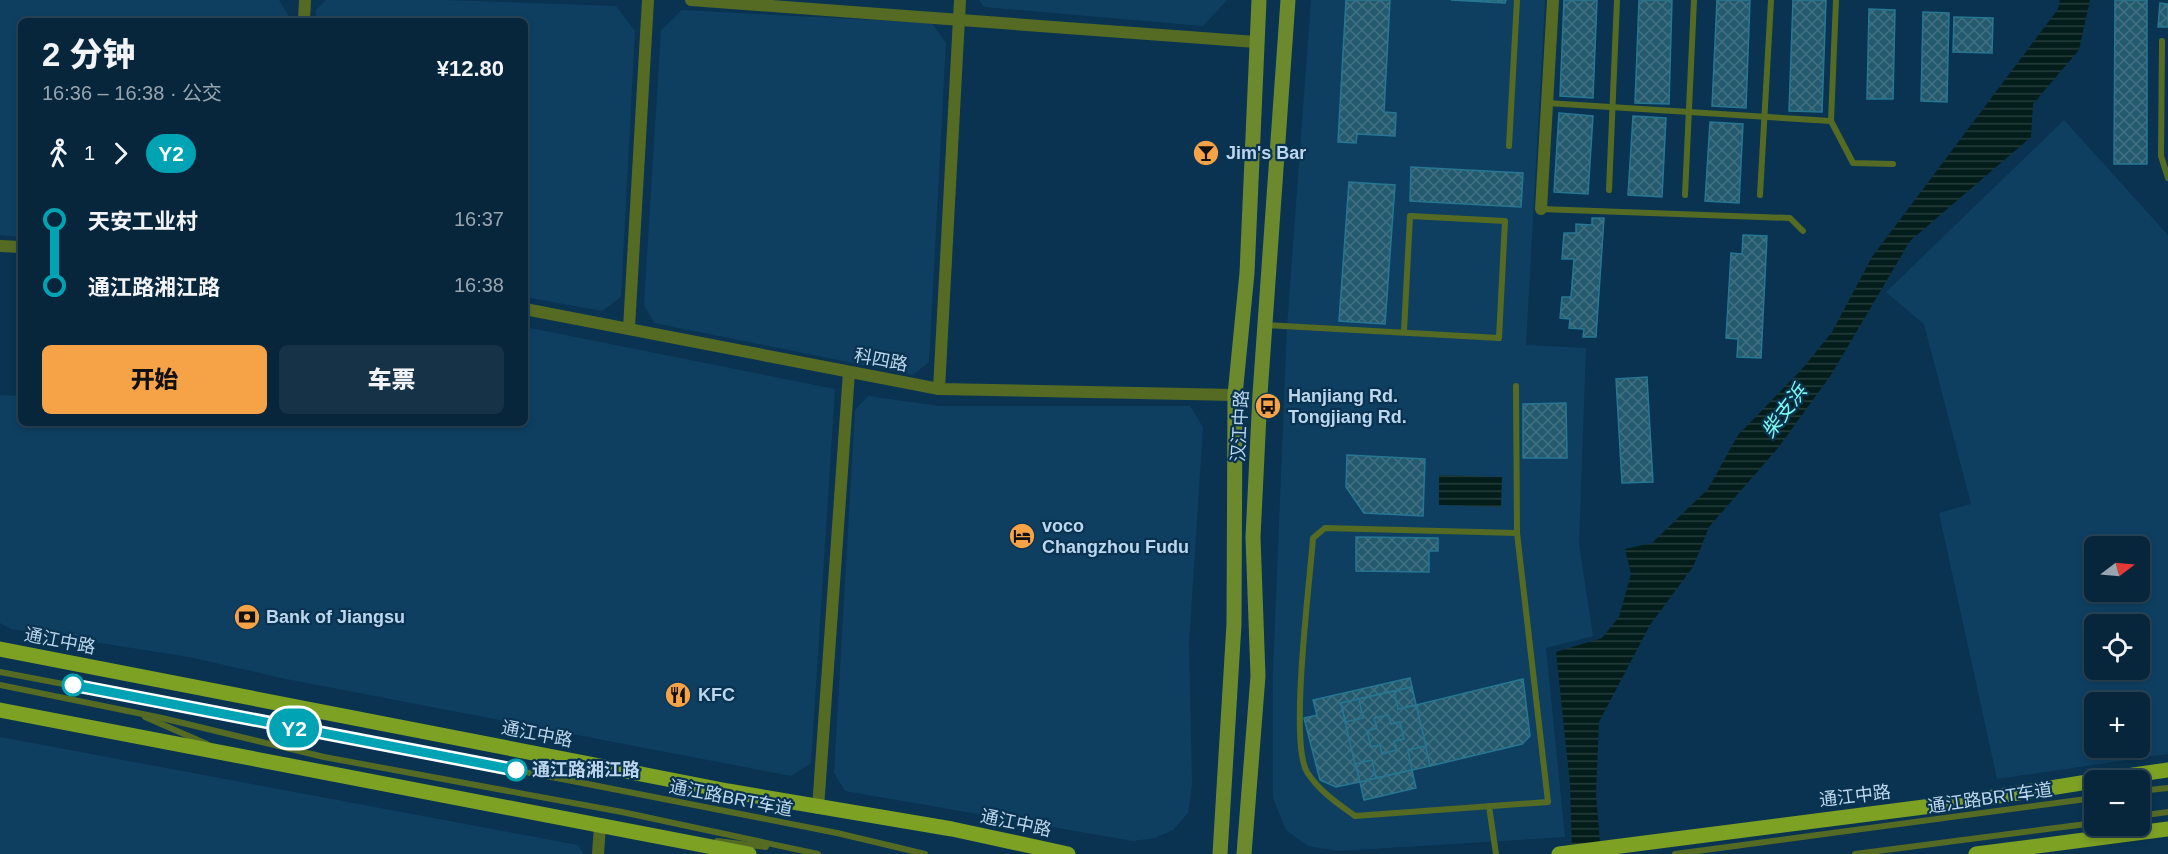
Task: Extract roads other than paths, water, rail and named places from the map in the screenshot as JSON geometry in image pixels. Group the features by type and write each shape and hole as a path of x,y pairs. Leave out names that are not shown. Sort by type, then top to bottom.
{"main road":[{"name":"汉江中路","path":"1220,854 1234,624 1235,395 1246,273 1259,0"},
{"name":"汉江中路","path":"1244,854 1258,676 1253,537 1265,325 1288,0"},
{"name":"通江中路","path":"0,649 818,808 952,829 1068,854"},
{"path":"0,710 749,854"},
{"path":"2150,773 2168,770"},
{"name":"通江中路","path":"1564,853 1954,803 2084,783"},
{"path":"1976,854 2168,828"}],"street":[{"path":"304,18 305,0"},
{"path":"629,328 648,0"},
{"path":"691,0 958,18 1256,42"},
{"path":"939,389 960,0"},
{"path":"1541,209 1553,0"},
{"path":"0,246 18,247"},
{"name":"科四路","path":"528,310 939,389 1235,395"},
{"path":"818,808 849,372"},
{"path":"598,854 600,826"}],"lane":[{"path":"1509,146 1517,0"},
{"path":"1609,190 1617,0"},
{"path":"1684,195 1694,0"},
{"path":"1760,195 1771,0"},
{"path":"1836,0 1831,121 1853,163 1893,164"},
{"path":"2162,41 2162,156 2168,178"},
{"path":"1547,103 1831,121"},
{"path":"1541,209 1790,218 1803,231"},
{"path":"1265,325 1499,338 1505,221 1410,216 1404,331"},
{"path":"1516,386 1517,533 1548,802 1355,816 1324,793 1306,771 1298,734 1313,538 1325,528 1517,533"},
{"name":"通江路BRT车道","path":"0,672 837,833 925,854"},
{"name":"通江路BRT车道","path":"0,685 133,712 324,757 622,812 818,854"},
{"path":"133,712 236,756"},
{"path":"2150,790 2168,788"},
{"name":"通江路BRT车道","path":"1675,854 2084,799"},
{"path":"1489,806 1496,854"},
{"path":"2150,814 2168,812"},
{"path":"1855,854 2084,824"},
{"path":"600,826 808,852"}],"water":[{"name":"柴支浜","path":"2060,0 2090,0 2079,50 2033,104 2031,137 1910,241 1831,375 1778,448 1709,527 1693,567 1650,625 1599,722 1596,794 1601,854 1572,854 1570,784 1556,652 1602,638 1619,617 1631,574 1625,549 1652,543 1708,489 1738,435 1803,368 1832,332 1872,257 2058,9"},
{"path":"1439,475 1502,477 1501,507 1439,505"}],"place":[{"name":"Jim's Bar","path":"1206,153"},
{"name":"Hanjiang Rd. Tongjiang Rd.","path":"1268,406"},
{"name":"voco Changzhou Fudu","path":"1022,536"},
{"name":"Bank of Jiangsu","path":"247,617"},
{"name":"KFC","path":"678,695"},
{"name":"通江路湘江路","path":"516,770"}]}
